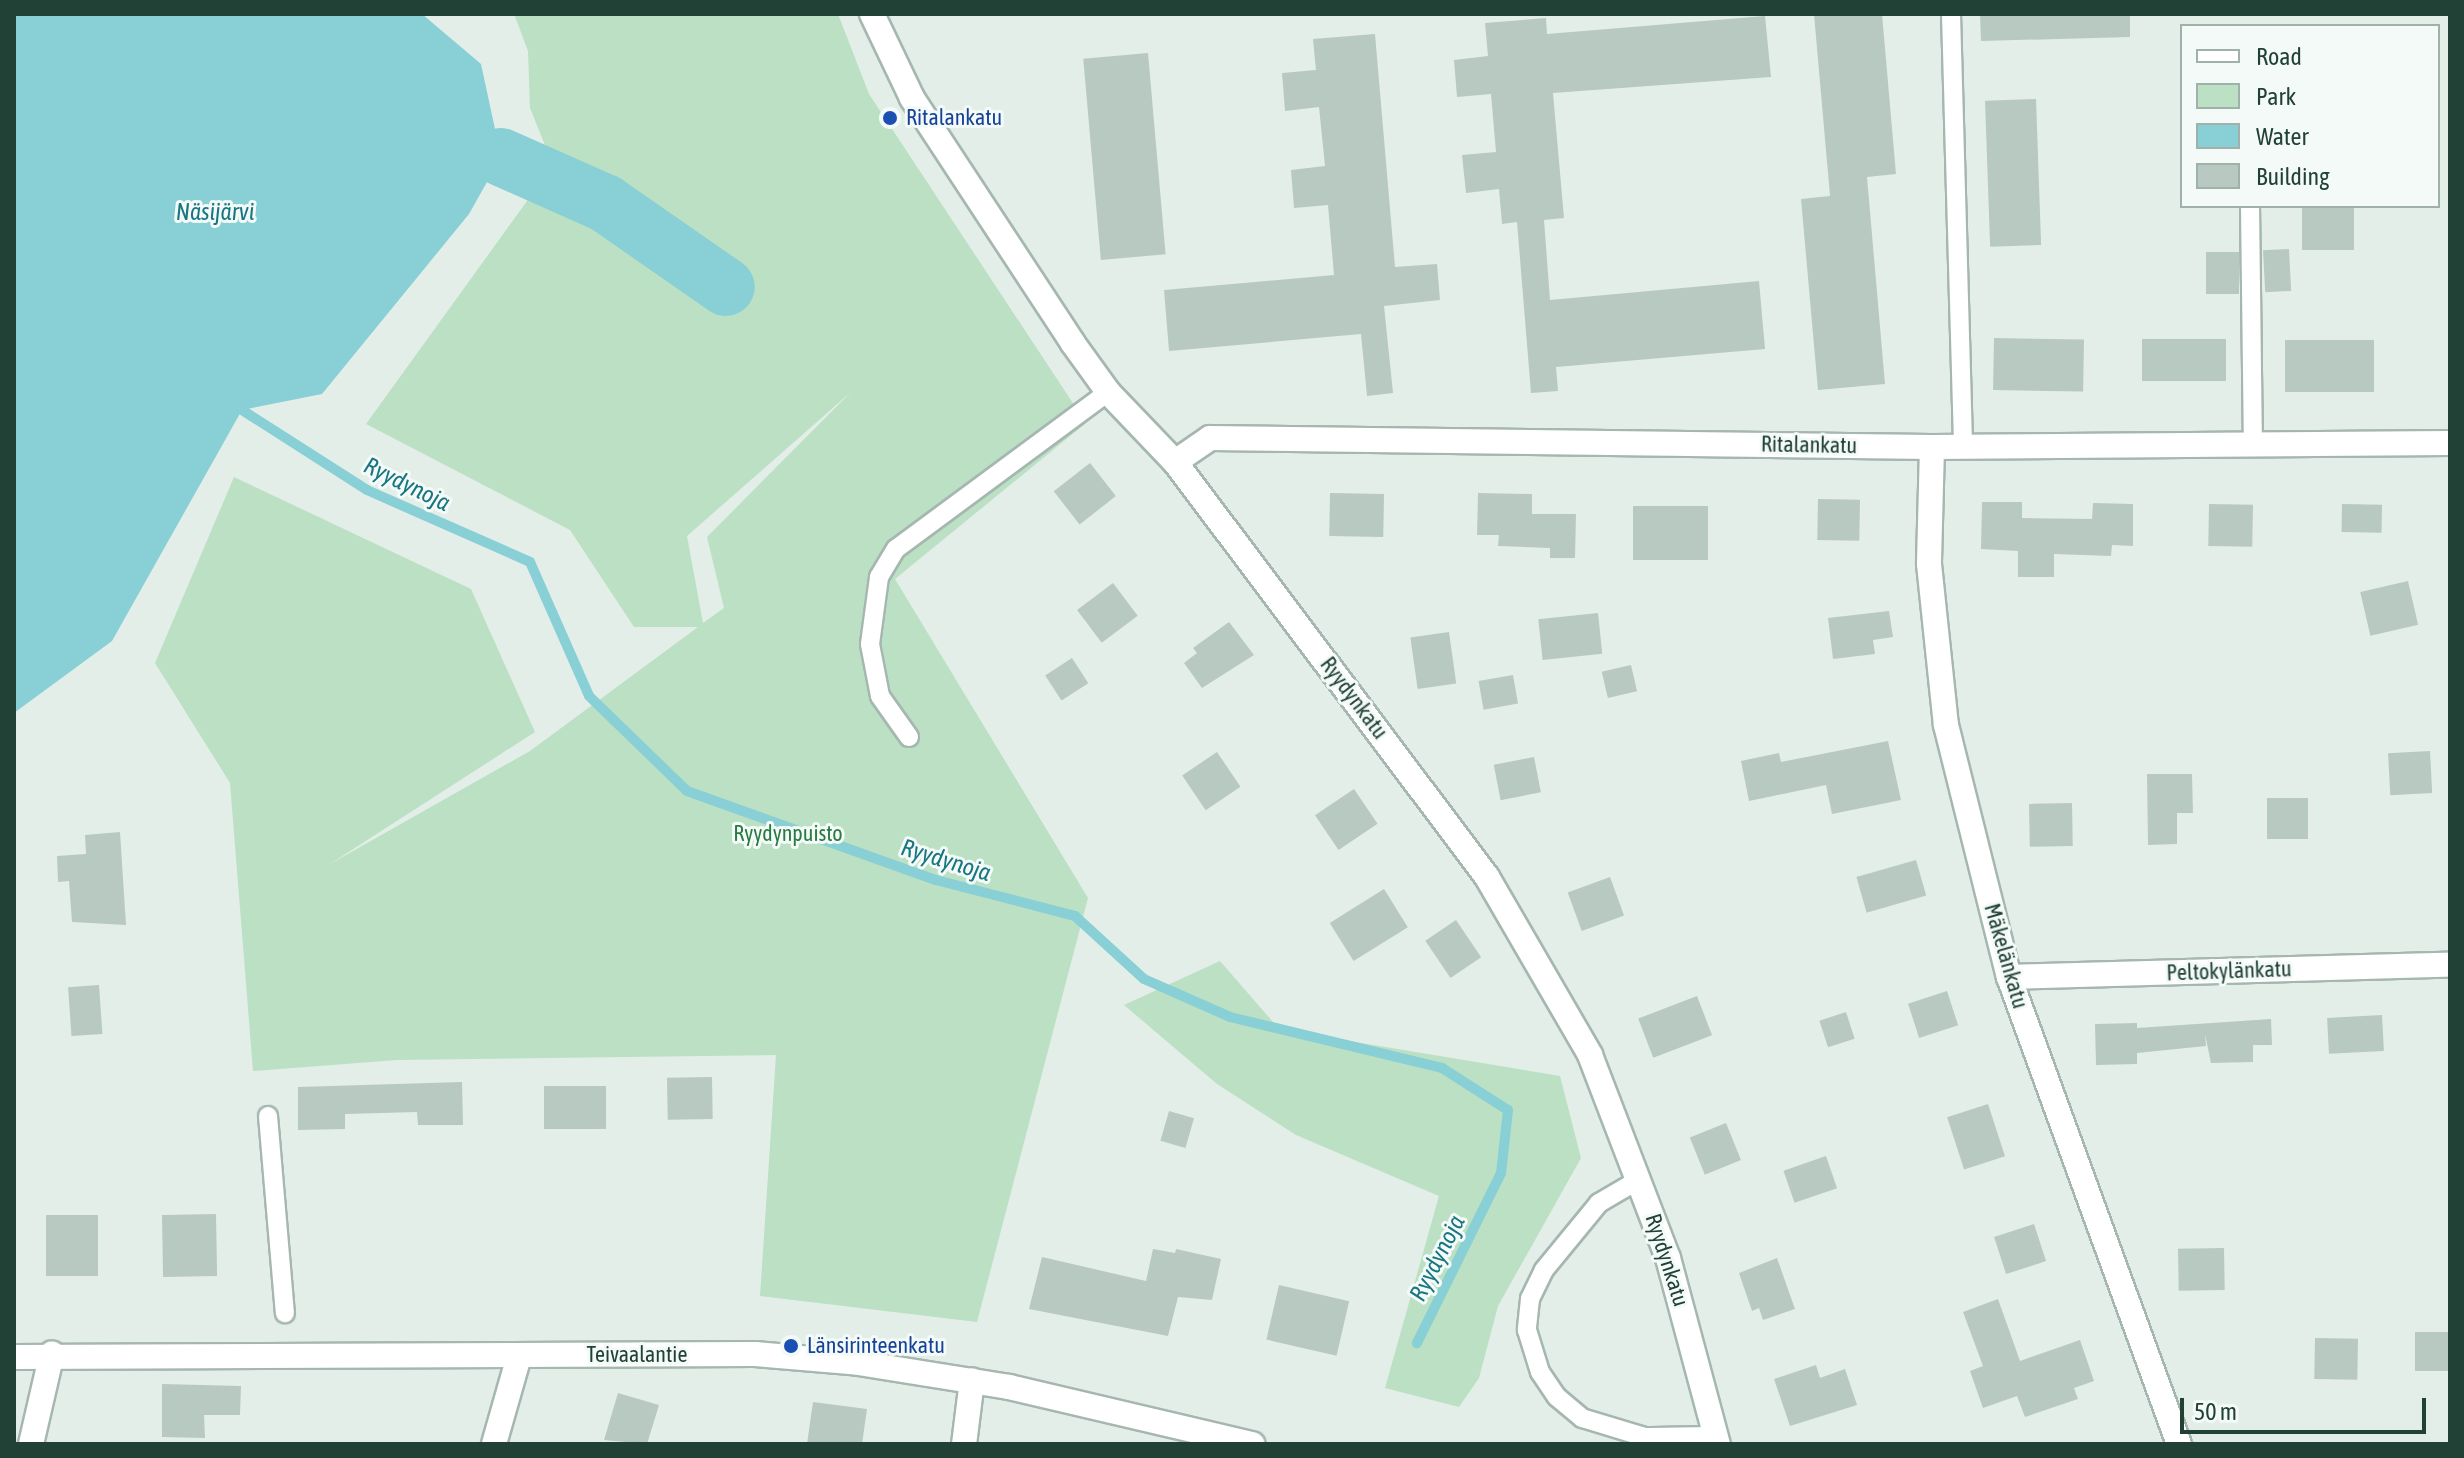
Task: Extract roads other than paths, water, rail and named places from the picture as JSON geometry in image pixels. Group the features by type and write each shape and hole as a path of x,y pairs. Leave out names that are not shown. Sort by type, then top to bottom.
{"street":[{"name":"Ryydynkatu","path":"872,14 912,98 993,228 1108,392 1175,462 1487,877 1590,1055 1640,1179 1688,1322 1718,1440"},
{"name":"Ritalankatu","path":"1175,462 1210,438 1932,447 2450,443"},
{"name":"Mäkelänkatu","path":"1932,447 1929,564 1946,725 2009,977 2179,1444"},
{"name":"Peltokylänkatu","path":"2009,977 2450,965"},
{"name":"Teivaalantie","path":"14,1357 52,1353 755,1354 859,1363 972,1381 1252,1444"},
{"path":"31,1444 52,1353"},
{"path":"494,1444 519,1356"},
{"path":"964,1444 972,1381"}],"lane":[{"path":"1951,14 1963,447"},
{"path":"2250,208 2253,445"},
{"path":"909,737 880,696 870,644 879,577 896,549 1108,392"},
{"path":"268,1116 285,1313"},
{"path":"1640,1179 1599,1203 1544,1270 1530,1299 1527,1330 1540,1372 1557,1397 1582,1418 1645,1437 1718,1440"}],"water":[{"name":"Näsijärvi","path":"14,14 422,14 481,64 501,157 469,214 322,394 242,410 112,641 14,713"}],"waterway":[{"path":"501,157 605,203 726,287"},
{"name":"Ryydynoja","path":"242,410 367,490 530,562 589,696 687,791 936,880 1075,916 1144,979 1230,1017 1442,1068 1508,1110 1501,1173 1417,1343"}],"place":[{"name":"Ritalankatu","path":"890,118"},
{"name":"Länsirinteenkatu","path":"791,1346"}],"park label":[{"name":"Ryydynpuisto","path":"788,834"}]}
